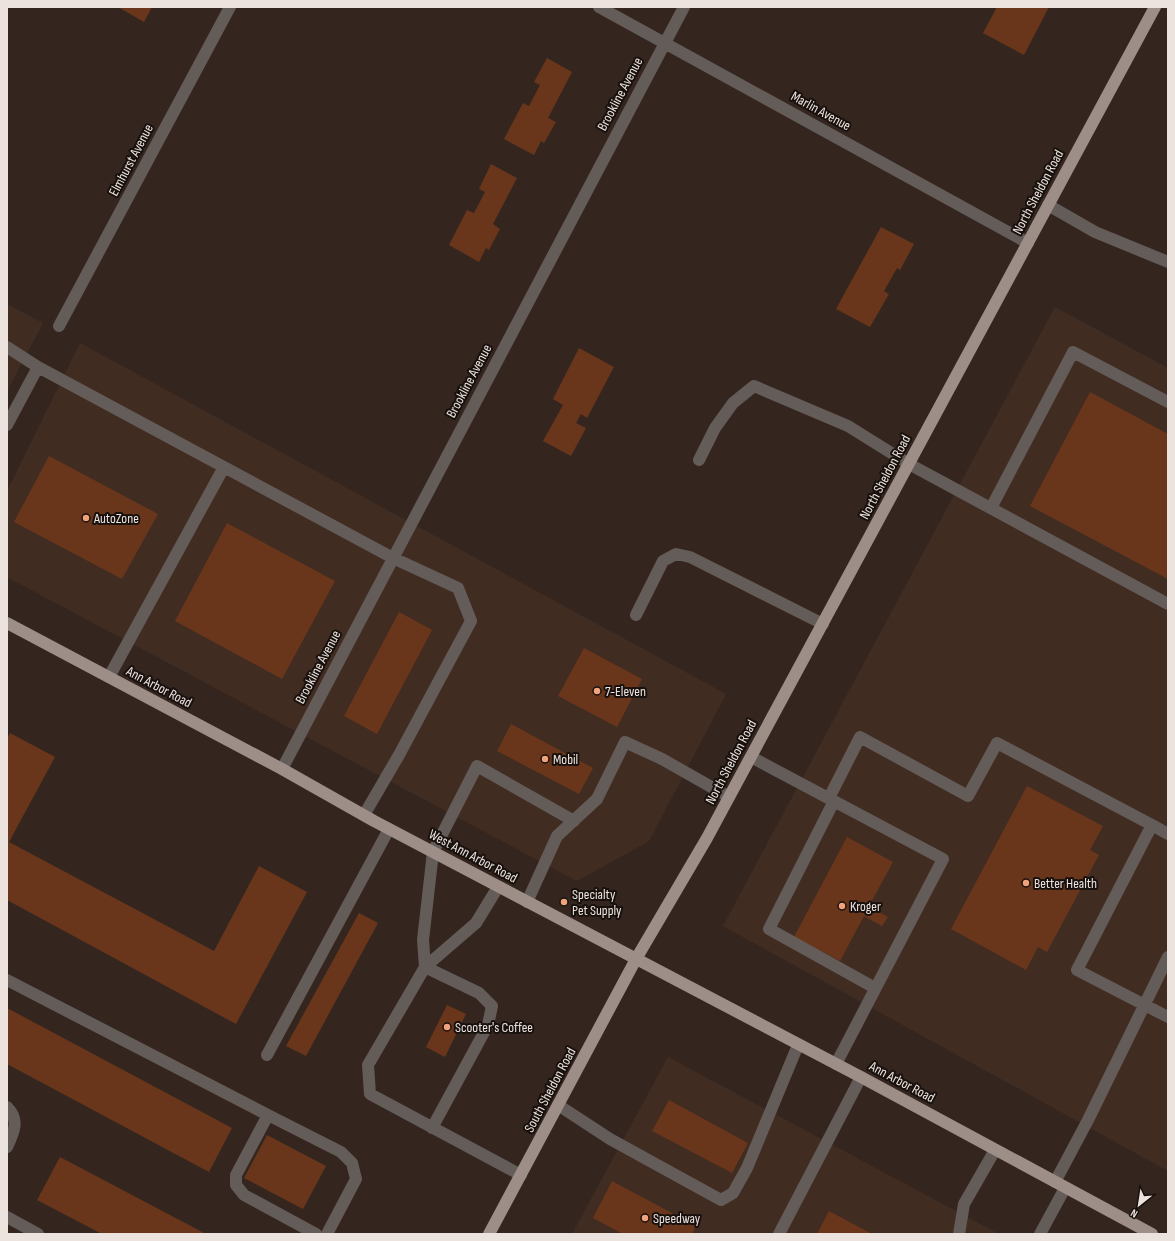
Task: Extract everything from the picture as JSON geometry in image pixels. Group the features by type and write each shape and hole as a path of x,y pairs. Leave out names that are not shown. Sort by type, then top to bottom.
{"main road":[{"name":"North Sheldon Road","path":"636,959 751,757 1155,7"},
{"name":"Ann Arbor Road","path":"8,627 109,677 297,777"},
{"name":"West Ann Arbor Road","path":"297,777 389,829 636,959"},
{"name":"Ann Arbor Road","path":"636,959 861,1077 1152,1234"},
{"name":"South Sheldon Road","path":"490,1234 636,959"}],"street":[{"name":"Elmhurst Avenue","path":"59,326 230,7"},
{"name":"Marlin Avenue","path":"600,7 1028,243"},
{"name":"Brookline Avenue","path":"282,769 684,7"},
{"path":"1048,205 1095,232 1168,262"},
{"path":"7,347 38,367 393,558 458,588 471,621 399,755 364,815"},
{"path":"991,508 1073,352 1168,402"},
{"path":"7,425 38,367"},
{"path":"699,460 715,428 733,403 754,386 848,426 909,464 1168,604"},
{"path":"109,677 224,467"},
{"path":"636,615 663,561 676,554 690,557 822,624"},
{"path":"875,988 769,929 832,799 860,737 968,796 997,743 1168,834"},
{"path":"527,902 557,836 597,799 625,742 662,759 729,797"},
{"path":"751,757 943,859 836,1064"},
{"path":"425,967 423,940 433,852 477,766 574,821"},
{"path":"1152,825 1077,970 1143,1006 1168,1017"},
{"path":"267,1055 389,829"},
{"path":"498,887 476,924 425,967 368,1065 370,1094 521,1175"},
{"path":"1040,1234 1088,1120 1168,957"},
{"path":"425,967 479,993 492,1006 488,1025 432,1128"},
{"path":"7,980 341,1152 352,1163 356,1179 327,1234"},
{"path":"558,1105 610,1139 721,1200 733,1193 747,1168 798,1045"},
{"path":"779,1234 861,1077"},
{"path":"7,1107 14,1116 16,1124 7,1147"},
{"path":"268,1115 236,1175 236,1185 244,1195 316,1234"},
{"path":"959,1234 964,1204 995,1150"},
{"path":"7,1217 38,1234"}],"shaded area":[{"path":"7,304 43,323 7,391"},
{"path":"1055,307 1168,368 1168,1171 723,926"},
{"path":"80,343 726,694 649,841 577,881 7,577 7,491"},
{"path":"668,1057 999,1234 572,1234"}],"building":[{"path":"118,7 152,7 144,22"},
{"path":"997,7 1049,7 1024,55 983,33"},
{"path":"547,58 572,72 548,118 556,122 544,143 541,141 534,155 504,139 523,103 529,106 540,85 534,82"},
{"path":"491,164 517,178 493,224 500,229 489,250 486,248 479,262 449,245 467,210 474,213 485,192 479,189"},
{"path":"881,227 914,244 900,270 897,268 884,291 889,294 870,327 836,309"},
{"path":"579,348 614,367 587,418 581,414 576,423 586,428 571,456 543,441 563,405 553,399"},
{"path":"1090,392 1168,434 1168,579 1030,506"},
{"name":"AutoZone","path":"49,456 158,514 122,579 14,522"},
{"path":"227,523 335,581 282,679 175,621"},
{"path":"399,612 432,630 377,734 344,716"},
{"path":"584,648 642,679 617,727 558,696"},
{"path":"511,724 593,768 579,794 497,751"},
{"path":"10,733 55,757 9,842 214,951 259,866 307,892 236,1024 7,900 7,738"},
{"path":"1027,786 1103,826 1090,850 1099,855 1047,952 1038,947 1026,970 951,929"},
{"path":"847,837 893,862 869,906 888,917 882,926 864,916 840,961 794,937"},
{"path":"359,913 378,923 306,1056 286,1046"},
{"path":"447,1005 466,1014 445,1057 426,1047"},
{"path":"7,1008 232,1128 209,1172 7,1064"},
{"path":"669,1100 748,1143 732,1173 652,1131"},
{"path":"267,1135 326,1166 303,1209 244,1178"},
{"path":"60,1157 206,1234 102,1234 37,1200"},
{"path":"612,1181 696,1226 692,1234 623,1234 593,1218"},
{"path":"829,1211 872,1234 817,1234"}],"place":[{"name":"AutoZone","path":"86,518"},
{"name":"7-Eleven","path":"597,691"},
{"name":"Mobil","path":"545,759"},
{"name":"Better Health","path":"1026,883"},
{"name":"Specialty Pet Supply","path":"564,902"},
{"name":"Kroger","path":"842,906"},
{"name":"Scooter's Coffee","path":"447,1027"},
{"name":"Speedway","path":"645,1218"}]}
